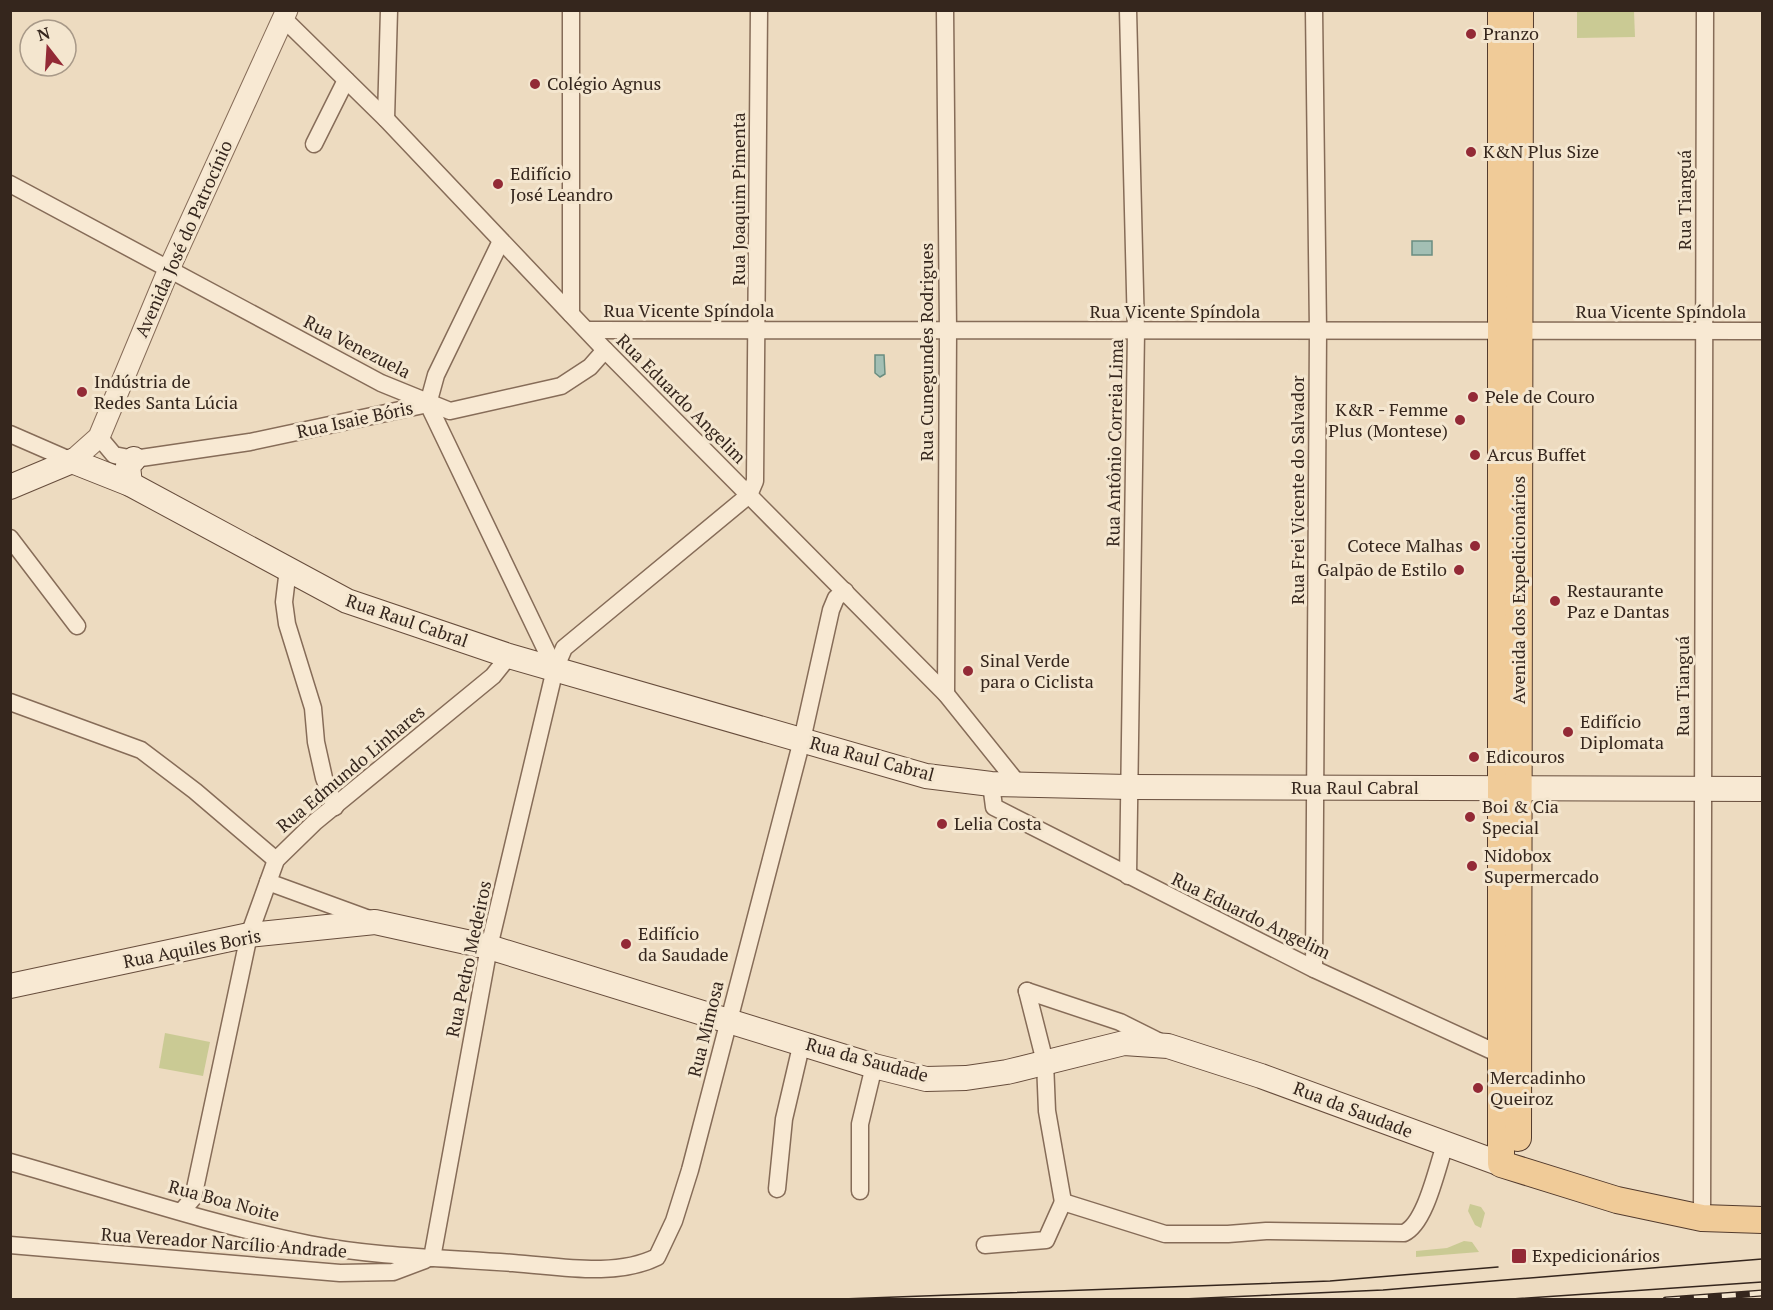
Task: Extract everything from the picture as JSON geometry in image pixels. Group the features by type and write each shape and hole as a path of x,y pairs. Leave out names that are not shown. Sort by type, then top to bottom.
{"main road":[{"name":"Avenida dos Expedicionários","path":"1501,10 1510,332"},
{"name":"Avenida dos Expedicionários","path":"1510,1167 1510,332 1520,10"},
{"path":"129,484 128,466 134,459"},
{"name":"Rua Raul Cabral","path":"72,461 129,484 347,601 509,656 926,776 991,784 1129,787 1762,789"},
{"path":"10,487 72,461"},
{"name":"Rua da Saudade","path":"375,922 489,947 926,1080 966,1078 1125,1043 1168,1046 1261,1076 1510,1167"},
{"name":"Rua Aquiles Boris","path":"10,986 249,935 375,922"},
{"path":"1510,1167 1617,1200 1702,1218 1762,1220"}],"street":[{"path":"386,119 389,10"},
{"path":"571,10 571,314"},
{"name":"Rua Joaquim Pimenta","path":"749,495 755,481 757,465 759,10"},
{"name":"Rua Cunegundes Rodrigues","path":"945,10 948,331 946,694"},
{"name":"Rua Antônio Correia Lima","path":"1128,10 1136,331 1128,876"},
{"name":"Rua Frei Vicente do Salvador","path":"1314,10 1318,331 1314,969"},
{"name":"Rua Tianguá","path":"1702,1218 1705,10"},
{"name":"Rua Eduardo Angelim","path":"286,15 605,350 946,694 1019,785"},
{"name":"Avenida José do Patrocínio","path":"72,461 99,437 169,269 286,15"},
{"path":"314,144 346,80"},
{"name":"Rua Venezuela","path":"10,184 381,383 428,404"},
{"path":"501,241 436,375 428,404 555,669"},
{"name":"Rua Vicente Spíndola","path":"587,330 1762,331"},
{"name":"Rua Isaie Bóris","path":"134,459 250,442 428,404 450,411 546,391 571,380 590,367 605,350"},
{"path":"10,434 72,461"},
{"path":"99,437 114,455 134,459"},
{"path":"555,669 564,648 749,495"},
{"path":"10,538 77,626"},
{"path":"288,569 284,602 287,624 313,708 316,742 324,778 335,807"},
{"name":"Rua Mimosa","path":"432,1258 567,1267 618,1267 657,1257 675,1221 690,1170 802,740 831,610 836,598 845,591"},
{"name":"Rua Edmundo Linhares","path":"182,1211 193,1198 249,935 276,860 315,822 493,676 509,656"},
{"name":"Rua Pedro Medeiros","path":"432,1258 489,947 555,669"},
{"path":"10,702 141,750 195,791 276,860"},
{"name":"Rua Eduardo Angelim","path":"991,784 994,807 1314,969 1509,1054"},
{"name":"Rua da Saudade","path":"268,882 375,922"},
{"path":"985,1245 1046,1240 1063,1202 1059,1192 1047,1111 1045,1062 1027,991 1119,1022 1168,1046"},
{"path":"777,1189 788,1097 802,1042"},
{"path":"860,1191 860,1124 874,1066"},
{"path":"1063,1202 1165,1234 1266,1231 1404,1233 1414,1226 1422,1214 1445,1145"},
{"name":"Rua Boa Noite","path":"10,1162 182,1211 310,1244 432,1258"},
{"name":"Rua Vereador Narcílio Andrade","path":"10,1245 340,1273 393,1272 432,1258"}],"green space":[{"path":"1577,11 1634,11 1635,37 1577,38"},
{"path":"165,1033 210,1042 203,1076 159,1068"},
{"path":"1470,1204 1481,1207 1485,1213 1481,1228 1475,1225 1468,1211"},
{"path":"1464,1241 1472,1242 1479,1252 1416,1257 1416,1251 1447,1248"}],"shaded area":[{"path":"1412,241 1432,241 1432,255 1412,255"},
{"path":"875,355 884,355 885,374 880,377 875,373"}],"tram line":[{"path":"1161,1300 1383,1290 1762,1259"},
{"path":"815,1300 1330,1281 1498,1267"},
{"path":"1498,1300 1762,1282"}],"railway":[{"path":"1666,1300 1762,1293"}],"place":[{"name":"Pranzo","path":"1471,34"},
{"name":"Colégio Agnus","path":"535,84"},
{"name":"K&N Plus Size","path":"1471,152"},
{"name":"Edifício José Leandro","path":"498,184"},
{"name":"Indústria de Redes Santa Lúcia","path":"82,392"},
{"name":"Pele de Couro","path":"1473,397"},
{"name":"K&R - Femme Plus (Montese)","path":"1460,420"},
{"name":"Arcus Buffet","path":"1475,455"},
{"name":"Cotece Malhas","path":"1475,546"},
{"name":"Galpão de Estilo","path":"1459,570"},
{"name":"Restaurante Paz e Dantas","path":"1555,601"},
{"name":"Sinal Verde para o Ciclista","path":"968,671"},
{"name":"Edifício Diplomata","path":"1568,732"},
{"name":"Edicouros","path":"1474,757"},
{"name":"Boi & Cia Special","path":"1470,817"},
{"name":"Lelia Costa","path":"942,824"},
{"name":"Nidobox Supermercado","path":"1472,866"},
{"name":"Edifício da Saudade","path":"626,944"},
{"name":"Mercadinho Queiroz","path":"1478,1088"},
{"name":"Expedicionários","path":"1519,1256"}]}
